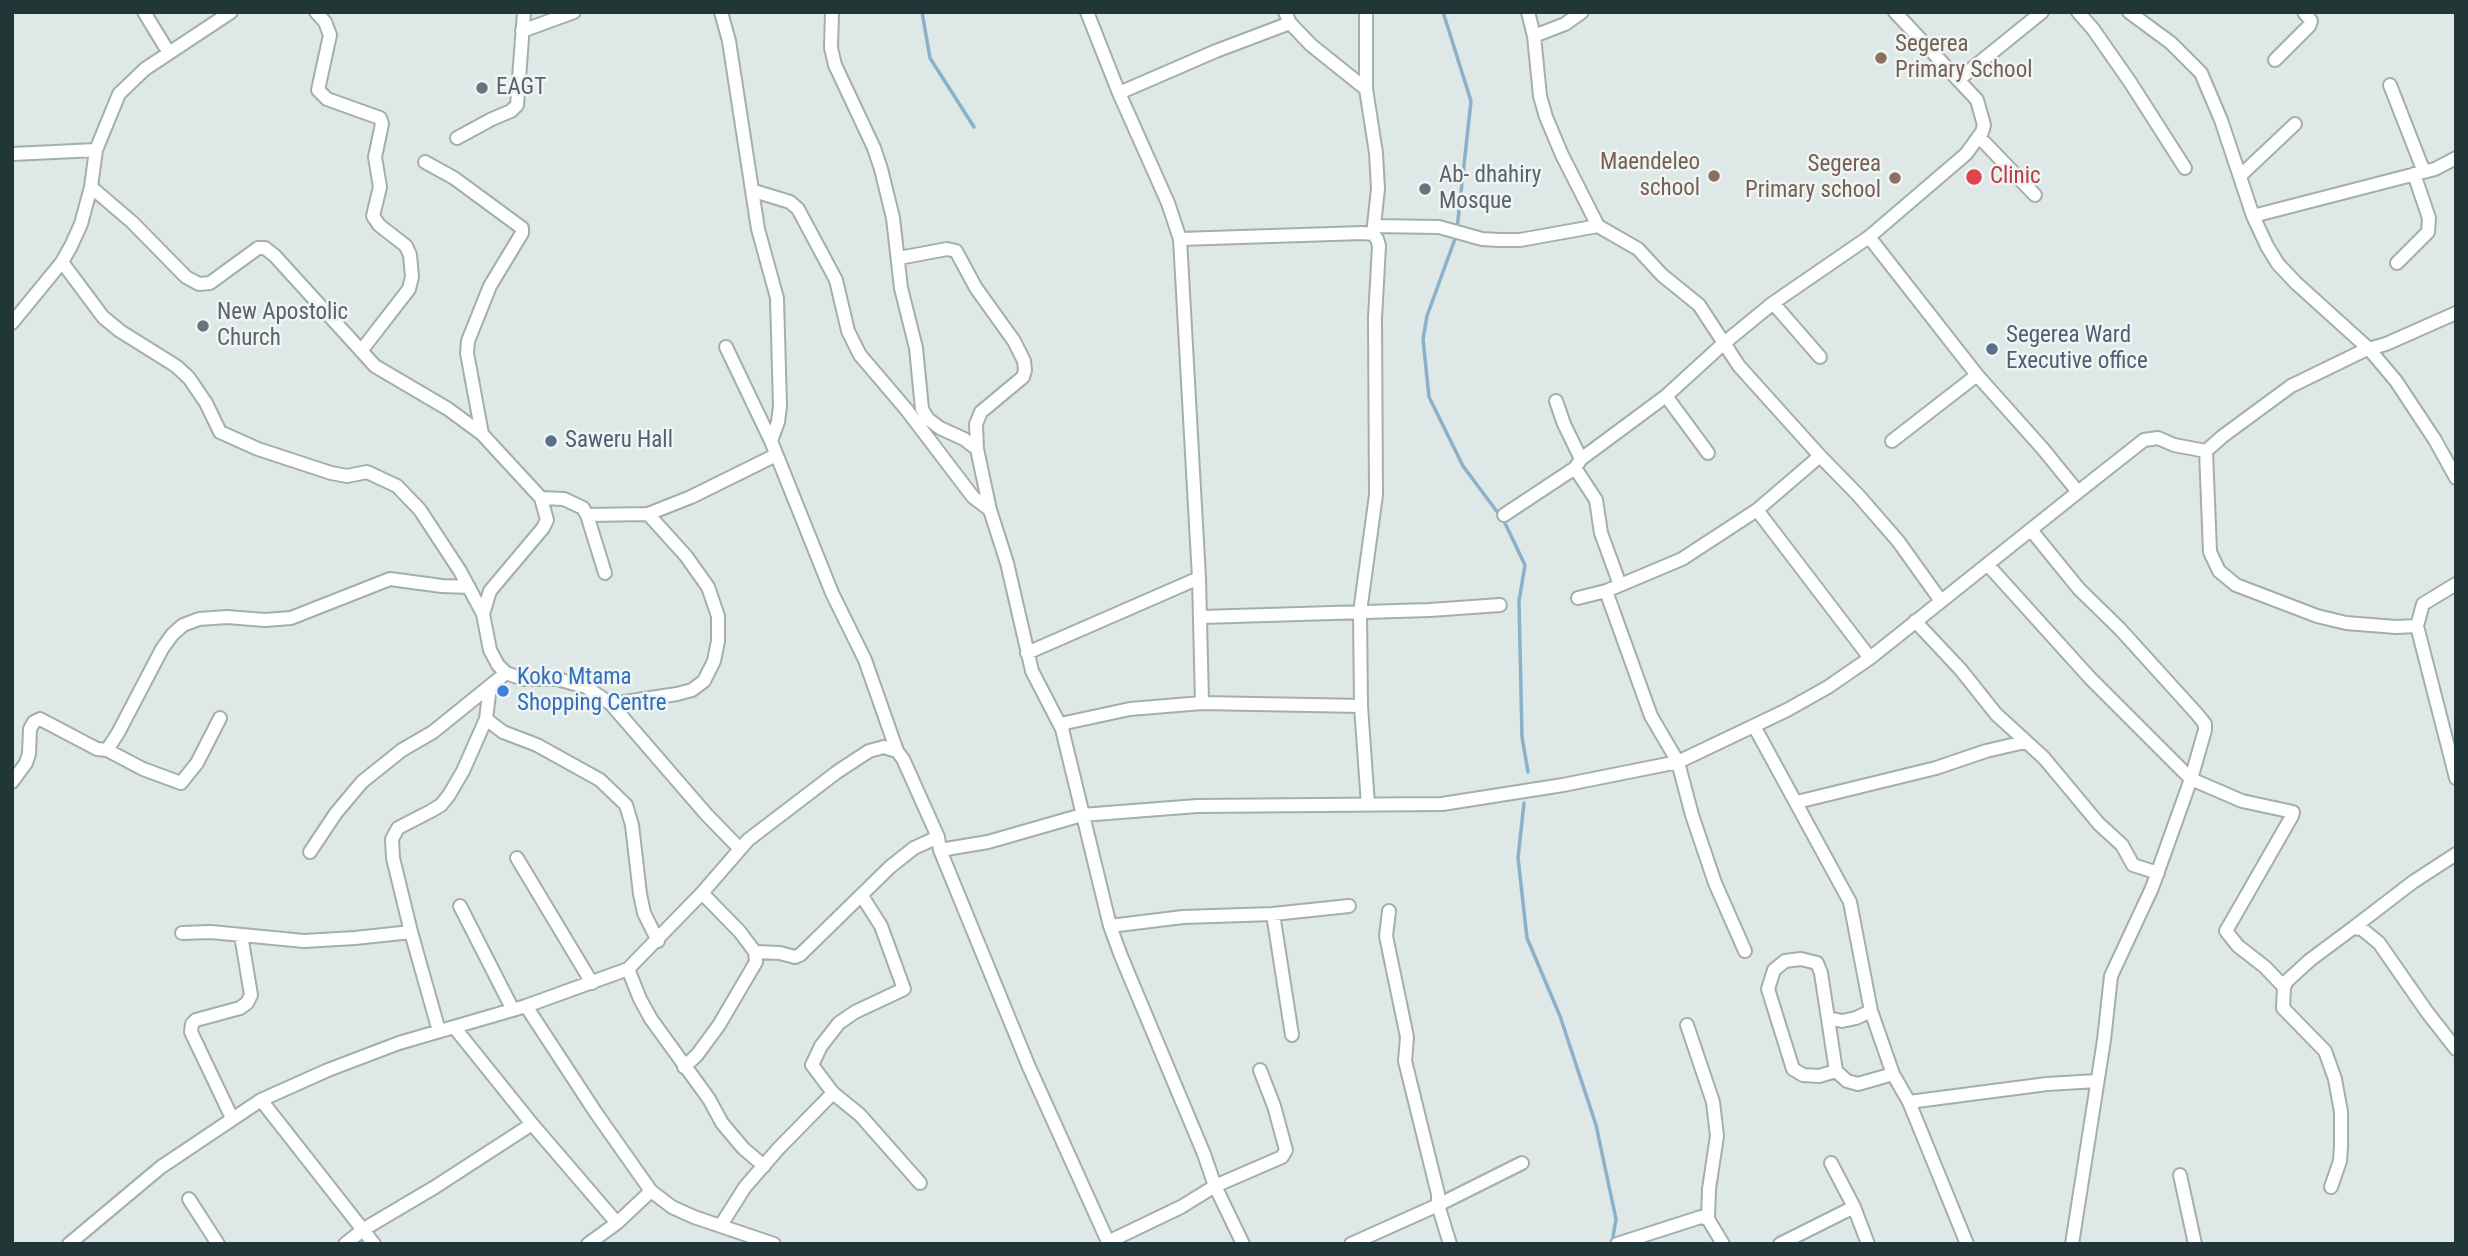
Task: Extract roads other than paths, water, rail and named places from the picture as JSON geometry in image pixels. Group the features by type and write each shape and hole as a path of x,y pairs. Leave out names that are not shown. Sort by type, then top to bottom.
{"street":[{"path":"144,12 169,53"},
{"path":"12,323 62,262 81,224 92,187 96,150 118,94 145,69 231,12"},
{"path":"316,12 325,22 330,35 318,90 327,99 380,118 382,124 375,157 380,187 373,216 379,225 406,246 410,255 412,277 409,289 361,351"},
{"path":"457,138 492,118 511,111 517,105 524,12"},
{"path":"522,31 574,12"},
{"path":"721,12 729,41 758,229 778,298 780,406 771,441"},
{"path":"832,12 832,55 881,169 893,218 904,300 916,348 922,409 940,428 964,439 977,449"},
{"path":"1087,12 1119,93 1168,203 1180,239 1201,617 1202,703"},
{"path":"1366,12 1366,89 1376,153 1378,189 1373,230 1379,246 1375,318 1376,495 1360,612 1361,706 1368,805"},
{"path":"1528,12 1534,36 1540,96 1546,117 1598,226 1639,249 1662,275 1699,305 1739,366 1898,541 1941,601"},
{"path":"1534,36 1565,24 1582,12"},
{"path":"1504,516 1666,396 1773,303 1869,237 1966,153 1978,139 1984,125 1977,100 1895,12"},
{"path":"1958,80 2042,12"},
{"path":"2078,12 2130,82 2185,168"},
{"path":"2129,12 2171,43 2201,74 2221,120 2253,216 2278,264 2369,349 2412,403 2456,478"},
{"path":"2275,60 2309,26 2311,21 2304,12"},
{"path":"1119,93 1287,18 1331,63 1366,89"},
{"path":"2390,85 2419,173 2429,218 2428,232 2397,263"},
{"path":"2241,175 2295,124"},
{"path":"1978,139 2035,195"},
{"path":"12,154 96,150"},
{"path":"2253,216 2419,173 2456,158"},
{"path":"425,162 454,178 522,228 522,233 490,286 468,341 467,353 482,434"},
{"path":"92,187 186,276 199,284 210,283 258,248 265,248 382,371 448,409 482,434 541,498 547,520 490,591 483,614"},
{"path":"754,191 790,202 798,209 833,273 848,331 860,355 906,409 973,497 990,510"},
{"path":"1180,239 1439,228 1499,240 1520,240 1598,226"},
{"path":"1869,237 1977,375 2078,492"},
{"path":"899,257 947,249 956,251 976,288 1014,341 1024,361 1025,370 1019,381 981,412 976,424 977,449 990,510 1007,563 1032,671 1062,729 1110,926 1215,1186 1243,1244"},
{"path":"62,262 103,317 120,331 176,366 189,378 206,403 220,432 258,449 310,466 347,477 368,472 397,486 420,510 469,587 483,614 491,650 498,665 506,673 523,679 557,680 586,687 611,704 706,814 740,849"},
{"path":"1773,303 1820,357"},
{"path":"2206,451 2291,386 2369,349 2456,313"},
{"path":"726,347 771,441 832,593 865,660 897,751 903,759 939,843 1029,1067 1108,1243 1181,1207 1215,1186 1276,1161 1285,1153 1274,1106 1260,1070"},
{"path":"1892,441 1977,375"},
{"path":"1666,396 1708,453"},
{"path":"1556,401 1578,463 1596,500 1601,533 1620,585"},
{"path":"755,952 780,953 795,957 800,955 890,867 914,848 939,843 988,842 1082,815 1197,806 1442,804 1678,762 1828,687 1870,658 2144,440 2158,438 2175,445 2206,451"},
{"path":"2206,451 2210,552 2220,571 2236,585 2317,617 2346,623 2417,626"},
{"path":"587,515 648,514 691,497 776,455"},
{"path":"1578,598 1606,592 1682,559 1757,510 1820,456"},
{"path":"541,498 564,499 583,508 605,573"},
{"path":"1757,510 1870,658"},
{"path":"611,704 692,690 704,681 714,661 718,641 718,616 708,587 686,556 648,514"},
{"path":"2031,530 2079,589 2120,629 2205,724 2191,779 2158,873 2111,976 2098,1081 2072,1244"},
{"path":"1988,565 2090,678 2191,779 2242,801 2292,812 2225,932 2284,987"},
{"path":"1027,653 1199,578"},
{"path":"107,750 162,649 183,625 199,619 227,617 265,620 291,618 390,579 469,587"},
{"path":"2456,584 2423,604 2417,626 2456,778"},
{"path":"1606,592 1651,716 1678,762 1692,815 1715,883 1745,951"},
{"path":"1201,617 1430,610 1500,604"},
{"path":"1915,621 1997,714 2043,758 2099,824 2122,845 2133,865 2158,873"},
{"path":"310,852 336,813 362,782 402,750 433,732 506,673"},
{"path":"439,1031 411,932 393,858 392,839 398,828 441,805 463,771 486,719 490,686"},
{"path":"1062,729 1065,723 1108,713 1202,703 1361,706"},
{"path":"12,782 26,763 30,729 34,722 40,719 97,749 107,750 143,769 181,783 197,763 220,718"},
{"path":"486,719 503,732 537,745 600,780 626,805 632,825 644,914 658,940"},
{"path":"1754,726 1850,902 1871,1011 1893,1074 1909,1102 1967,1244"},
{"path":"1797,802 1936,768 1986,751 2025,742"},
{"path":"69,1244 139,1184 261,1100 328,1070 399,1043 526,1006 628,969 658,940 740,849 771,820 865,754 884,747 897,751"},
{"path":"2331,1187 2342,1146 2342,1112 2335,1079 2325,1051 2284,1010 2284,987 2310,960 2413,882 2456,854"},
{"path":"517,858 592,983"},
{"path":"684,1068 706,1043 756,962 755,952 740,932 702,892"},
{"path":"862,895 881,926 904,989 845,1018 821,1046 812,1065 833,1093 860,1115 920,1183"},
{"path":"460,906 513,1010"},
{"path":"1110,926 1182,917 1273,914 1349,906"},
{"path":"1389,911 1386,936 1407,1037 1405,1061 1438,1194 1438,1205 1450,1244"},
{"path":"1273,914 1292,1035"},
{"path":"2353,928 2367,932 2379,943 2456,1049"},
{"path":"182,933 211,932 304,941 411,932"},
{"path":"232,1118 191,1032 192,1024 196,1020 240,1008 247,1003 251,995 241,934"},
{"path":"1836,1071 1819,1076 1803,1075 1793,1069 1768,989 1774,970 1785,961 1817,962 1836,1071 1847,1081 1858,1084 1893,1074"},
{"path":"628,969 640,999 684,1068 709,1099 722,1123 743,1148 764,1166"},
{"path":"526,1006 651,1191 672,1207 774,1244"},
{"path":"1828,1018 1842,1021 1871,1011"},
{"path":"1687,1026 1713,1102 1717,1136 1709,1189 1708,1219 1723,1244"},
{"path":"454,1027 617,1223"},
{"path":"1909,1102 2047,1084 2098,1081"},
{"path":"721,1225 738,1197 764,1166 833,1093"},
{"path":"261,1100 374,1244"},
{"path":"345,1244 364,1229 532,1124"},
{"path":"1351,1244 1522,1163"},
{"path":"1831,1163 1854,1207 1868,1244"},
{"path":"2180,1175 2195,1244"},
{"path":"588,1244 617,1223 651,1191"},
{"path":"189,1199 218,1244"},
{"path":"1780,1244 1854,1207"},
{"path":"1617,1244 1698,1217 1708,1219"}],"waterway":[{"path":"922,12 930,58 974,127"},
{"path":"1443,12 1471,101 1457,229"},
{"path":"1456,236 1427,316 1423,339 1429,397 1463,466 1504,521 1525,565 1519,601 1522,737 1528,772"},
{"path":"1524,803 1518,858 1527,938 1560,1016 1596,1125 1616,1219 1612,1243"}],"place":[{"name":"Segerea Primary School","path":"1881,58"},
{"name":"EAGT","path":"482,88"},
{"name":"Maendeleo school","path":"1714,176"},
{"name":"Clinic","path":"1974,177"},
{"name":"Segerea Primary school","path":"1895,178"},
{"name":"Ab- dhahiry Mosque","path":"1425,189"},
{"name":"New Apostolic Church","path":"203,326"},
{"name":"Segerea Ward Executive office","path":"1992,349"},
{"name":"Saweru Hall","path":"551,441"},
{"name":"Koko Mtama Shopping Centre","path":"503,691"}]}
